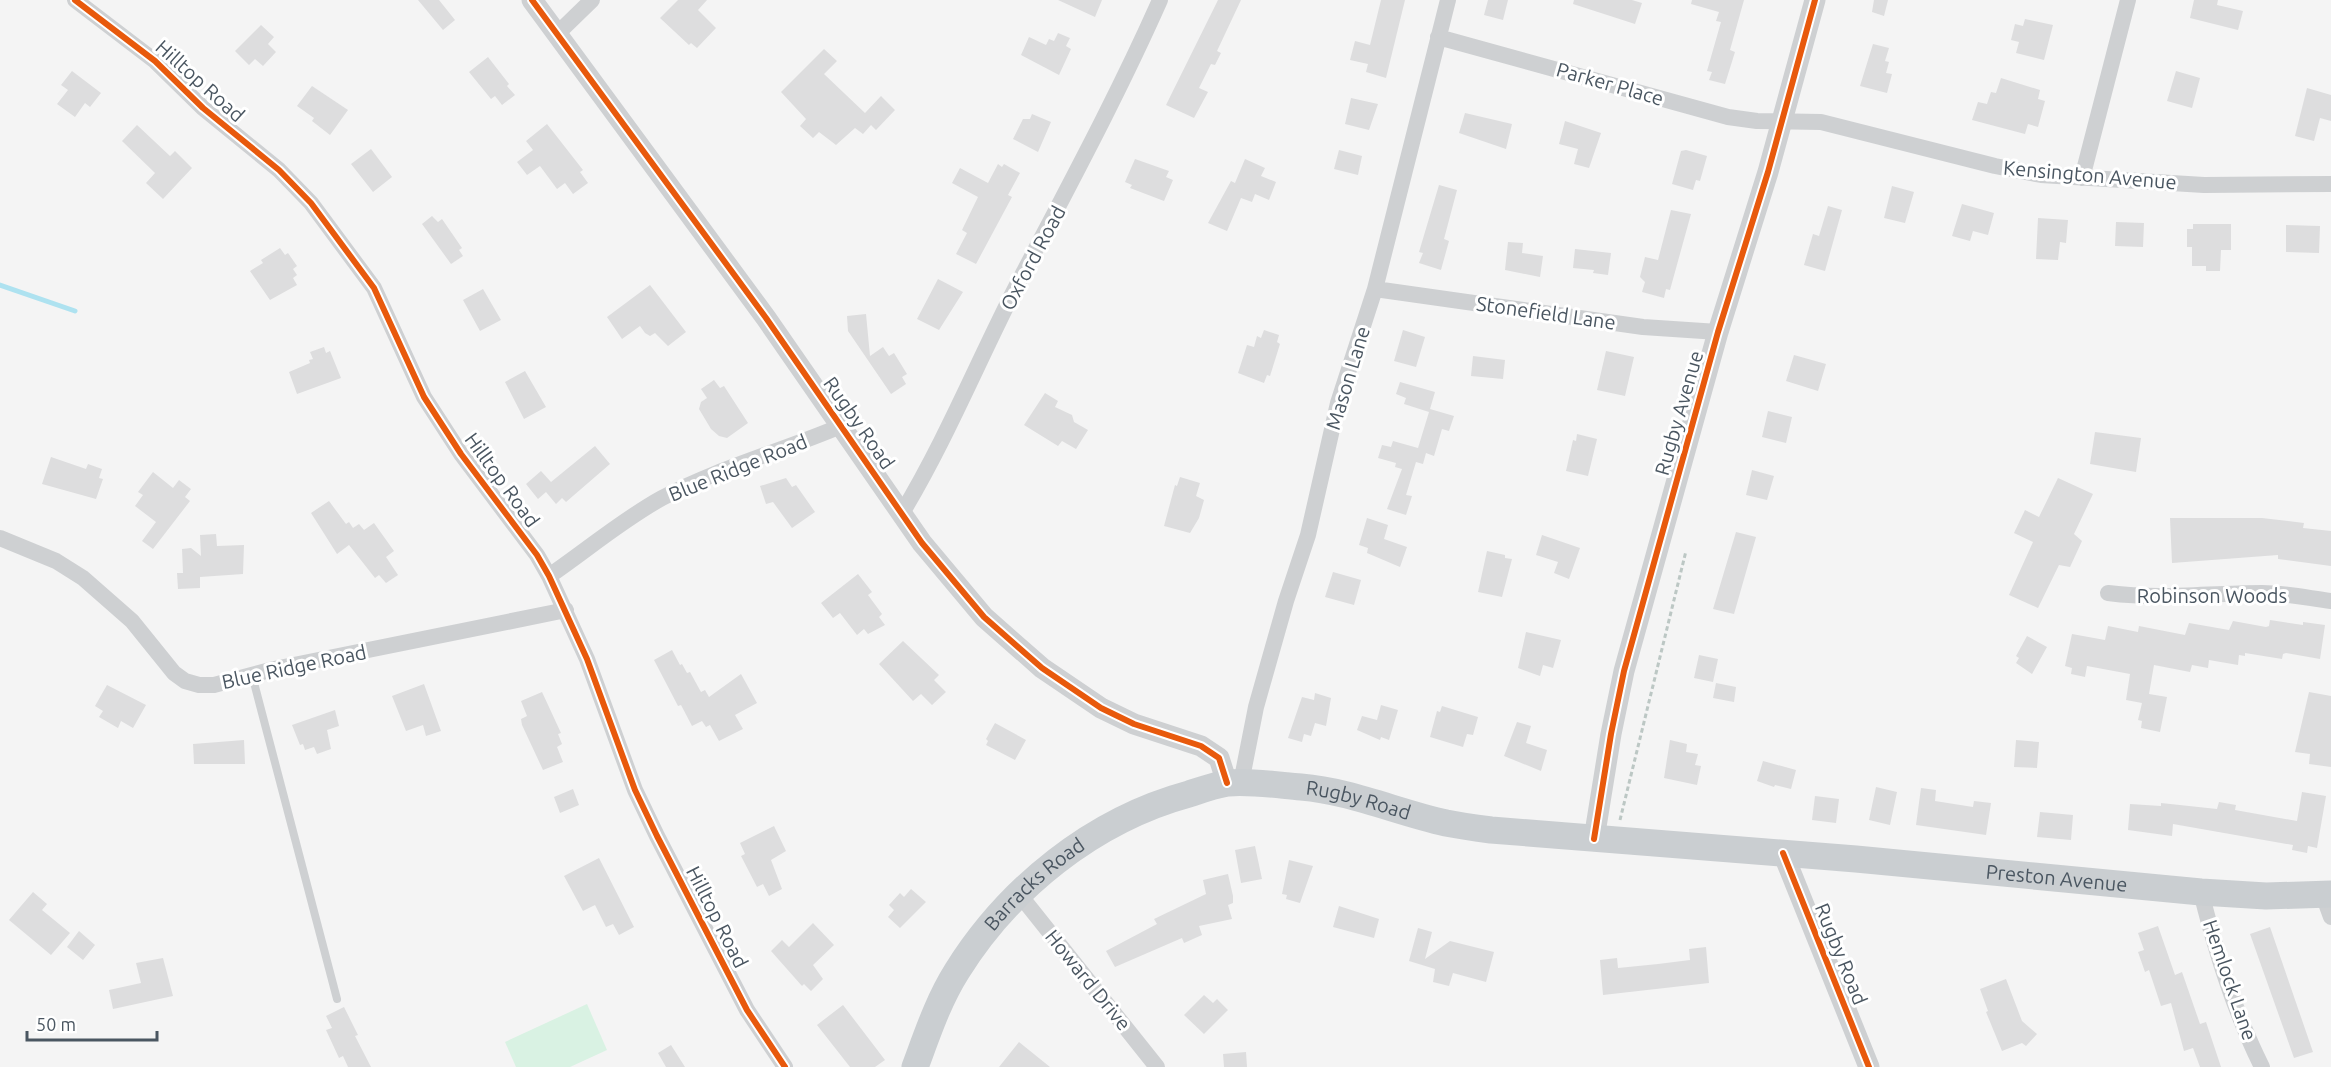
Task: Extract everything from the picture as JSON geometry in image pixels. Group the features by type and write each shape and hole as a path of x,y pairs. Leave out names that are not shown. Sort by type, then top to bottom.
{"main road":[{"name":"Rugby Road","path":"1234,783 1304,787 1343,794 1445,823 1491,830 1783,853"},
{"name":"Barracks Road","path":"915,1067 941,1001 956,973 977,941 1019,894 1076,848 1120,819 1152,804 1234,783"},
{"name":"Preston Avenue","path":"1783,853 2328,902"}],"street":[{"name":"Hilltop Road","path":"75,0 155,61 203,108 279,170 311,203 374,288 424,397 461,454 537,555 549,576 587,659 635,790 657,836 747,1010 785,1067"},
{"name":"Rugby Road","path":"532,0 766,318 922,543 984,617 1042,668 1101,708 1134,724 1200,746 1219,758 1234,783"},
{"path":"557,34 592,0"},
{"name":"Oxford Road","path":"902,513 925,474 1017,286 1063,201 1160,0"},
{"name":"Mason Lane","path":"1234,783 1247,756 1262,686 1318,498 1338,403 1375,289 1448,0"},
{"name":"Rugby Avenue","path":"1594,839 1624,671 1718,332 1782,121 1815,0"},
{"path":"2082,178 2128,0"},
{"name":"Parker Place","path":"1438,37 1728,117 1757,122 1782,121"},
{"name":"Kensington Avenue","path":"1782,121 1821,122 1995,166 2082,178 2204,185 2331,184"},
{"name":"Stonefield Lane","path":"1375,289 1643,327 1718,332"},
{"name":"Blue Ridge Road","path":"549,576 612,530 662,498 700,480 793,447 841,426"},
{"name":"Blue Ridge Road","path":"0,538 56,561 83,578 132,621 156,654 174,673 185,681 214,685 252,675 566,610"},
{"name":"Robinson Woods","path":"2108,592 2144,598 2262,593 2324,600"},
{"name":"Rugby Road","path":"1783,853 1869,1067"},
{"name":"Hemlock Lane","path":"2201,892 2214,945 2231,996 2262,1067"},
{"name":"Howard Drive","path":"1019,894 1157,1067"}],"lane":[{"path":"252,675 276,759 337,999"}],"path":[{"path":"1619,824 1686,551"}],"green space":[{"path":"587,1004 607,1050 570,1067 516,1067 505,1042"}],"building":[{"path":"418,0 439,0 455,20 443,30"},
{"path":"678,0 707,0 698,10 716,28 697,48 691,43 689,45 660,18"},
{"path":"1058,0 1102,0 1095,17"},
{"path":"1218,0 1241,0 1217,51 1221,53 1215,65 1211,64 1199,88 1208,92 1194,118 1166,105"},
{"path":"1381,0 1405,0 1386,78 1366,72 1368,64 1350,60 1355,41 1370,45"},
{"path":"1488,0 1508,0 1503,20 1484,15"},
{"path":"1574,0 1632,0 1642,3 1635,24 1573,4"},
{"path":"1692,0 1744,0 1730,50 1735,52 1725,84 1709,80 1712,72 1707,71 1721,22 1716,21 1719,12 1691,4"},
{"path":"1874,0 1888,0 1884,16 1872,12"},
{"path":"2194,0 2218,0 2217,5 2243,11 2238,30 2190,18"},
{"path":"2025,19 2053,25 2044,60 2016,53 2019,42 2011,40 2015,24 2023,26"},
{"path":"261,25 274,37 268,44 276,52 263,66 255,59 249,65 235,51"},
{"path":"1058,33 1070,38 1066,46 1071,49 1059,75 1021,55 1029,37 1046,45 1049,39 1054,41"},
{"path":"1873,44 1889,48 1885,61 1889,62 1886,73 1892,74 1887,93 1860,86"},
{"path":"824,49 837,61 824,74 865,113 881,96 895,110 876,130 871,125 863,134 855,128 836,145 819,132 813,138 800,126 806,119 781,92"},
{"path":"488,57 515,95 502,105 495,96 491,99 469,72"},
{"path":"72,71 101,93 90,107 85,103 75,117 57,104 68,90 61,85"},
{"path":"2176,71 2200,78 2192,108 2167,101"},
{"path":"2001,78 2040,90 2038,99 2045,101 2038,127 2028,124 2025,134 1972,120 1978,102 1987,104 1991,92 1996,93"},
{"path":"312,86 348,110 330,135 312,121 314,118 297,106"},
{"path":"2307,88 2331,95 2331,121 2320,118 2314,141 2295,136"},
{"path":"1351,98 1378,104 1369,130 1345,124"},
{"path":"1465,113 1512,124 1506,149 1459,133"},
{"path":"1032,114 1051,122 1038,152 1013,139 1023,119 1030,119"},
{"path":"1565,121 1601,133 1589,168 1574,164 1578,149 1559,144"},
{"path":"547,124 583,170 580,172 588,183 573,194 565,183 557,189 540,166 527,175 517,162 533,150 526,141"},
{"path":"137,125 170,156 175,151 192,168 163,199 146,183 155,173 122,141"},
{"path":"371,149 392,177 373,192 351,164"},
{"path":"1339,150 1362,156 1358,175 1334,169"},
{"path":"1686,150 1707,156 1700,181 1696,180 1693,190 1672,184 1681,151"},
{"path":"1135,159 1169,171 1166,177 1173,180 1164,201 1130,188 1132,185 1125,182"},
{"path":"1245,159 1265,168 1261,176 1276,182 1269,200 1255,194 1252,202 1241,198 1227,231 1208,223 1231,181 1235,183"},
{"path":"998,164 1002,167 1004,164 1020,173 1008,195 1012,197 976,264 956,254 967,233 962,230 978,197 952,183 960,168 988,183"},
{"path":"1439,185 1457,190 1444,239 1449,241 1441,270 1419,263 1423,253 1419,252"},
{"path":"1892,186 1914,192 1905,223 1884,218"},
{"path":"1962,204 1994,213 1988,235 1973,231 1970,241 1952,236"},
{"path":"1828,206 1842,210 1825,271 1804,265 1813,234 1819,236"},
{"path":"1671,210 1691,214 1670,290 1666,289 1664,298 1642,292 1645,282 1640,277 1645,257 1658,260"},
{"path":"432,216 438,222 442,219 462,248 459,250 463,256 451,264 422,224"},
{"path":"2038,218 2068,220 2066,243 2060,242 2058,260 2036,259"},
{"path":"2116,222 2144,223 2143,247 2115,246"},
{"path":"2193,224 2231,224 2231,250 2221,250 2220,271 2206,271 2206,266 2192,266 2192,247 2187,247 2187,229 2193,229"},
{"path":"2286,225 2320,226 2319,253 2286,252"},
{"path":"1508,242 1523,243 1522,253 1543,256 1540,277 1505,270"},
{"path":"280,248 285,255 288,253 297,266 293,269 297,275 293,278 297,285 270,300 250,271 263,263 261,260"},
{"path":"1575,249 1611,253 1608,275 1593,273 1594,270 1573,268"},
{"path":"938,279 963,292 939,330 917,319"},
{"path":"650,285 686,332 668,346 655,333 650,336 640,326 622,339 607,317"},
{"path":"483,289 501,320 480,331 463,300"},
{"path":"866,314 870,356 883,347 889,356 894,353 907,374 902,377 906,384 891,394 848,331 847,316"},
{"path":"1264,330 1279,335 1277,342 1280,344 1270,376 1267,375 1264,383 1238,373 1247,345 1254,347 1257,336 1261,338"},
{"path":"1403,330 1425,337 1416,367 1394,361"},
{"path":"324,347 326,353 330,351 341,378 297,394 289,372 310,363 309,360 313,359 310,352"},
{"path":"1606,351 1634,357 1625,396 1597,390"},
{"path":"1794,355 1826,364 1818,391 1786,381"},
{"path":"1473,356 1505,360 1503,379 1471,376"},
{"path":"525,371 546,407 524,419 505,382"},
{"path":"714,380 720,388 724,386 748,423 727,438 719,436 711,429 699,409 701,402 707,398 701,389"},
{"path":"1400,382 1435,392 1430,409 1454,416 1449,431 1442,429 1434,456 1426,453 1423,464 1416,462 1406,495 1412,496 1406,515 1387,509 1402,469 1395,467 1396,463 1378,458 1382,445 1391,447 1393,441 1418,448 1429,412 1404,404 1406,398 1396,394"},
{"path":"1045,393 1058,401 1055,407 1072,415 1074,422 1088,430 1076,449 1062,441 1058,446 1024,425"},
{"path":"1768,411 1792,417 1786,443 1762,437"},
{"path":"2095,432 2141,438 2136,472 2090,464"},
{"path":"1577,434 1597,439 1588,476 1566,471 1573,440 1576,441"},
{"path":"595,446 610,464 566,502 562,498 556,504 546,492 538,499 526,484 541,471 551,482"},
{"path":"51,457 86,469 88,464 102,469 99,478 103,479 96,499 42,484"},
{"path":"1752,470 1774,476 1767,500 1746,495"},
{"path":"153,472 173,488 179,480 191,489 185,497 190,501 153,549 142,541 156,522 135,506 143,495 138,492"},
{"path":"1180,477 1200,483 1196,496 1204,500 1199,518 1190,533 1164,526 1175,485 1177,486"},
{"path":"786,478 792,487 796,485 815,512 792,528 773,502 766,504 760,486"},
{"path":"2058,478 2093,494 2074,534 2082,541 2070,567 2059,565 2038,608 2009,595 2033,542 2014,533 2025,510 2039,517"},
{"path":"329,501 346,524 349,522 353,528 359,524 364,530 374,523 394,551 386,557 398,575 386,583 379,575 375,578 349,545 337,554 311,513"},
{"path":"1367,518 1388,525 1384,539 1407,547 1400,567 1367,553 1368,548 1359,545"},
{"path":"2170,518 2262,518 2304,523 2303,528 2331,531 2331,566 2278,559 2278,555 2172,563"},
{"path":"1736,532 1756,537 1734,614 1713,609"},
{"path":"216,534 217,546 244,545 243,574 200,577 200,588 178,589 177,573 183,573 182,549 191,548 201,556 200,535"},
{"path":"1542,535 1580,548 1569,579 1554,573 1558,562 1536,555"},
{"path":"1487,551 1512,559 1502,597 1478,592"},
{"path":"1333,572 1361,580 1354,605 1325,597"},
{"path":"858,574 872,592 868,595 882,614 879,617 885,625 868,634 864,629 857,635 840,613 833,618 821,603"},
{"path":"2270,620 2303,625 2303,622 2325,625 2320,659 2286,653 2283,654 2282,659 2245,653 2245,656 2239,655 2238,665 2209,660 2208,668 2192,665 2190,672 2154,665 2149,694 2167,697 2160,732 2141,728 2142,721 2138,720 2142,703 2126,700 2130,674 2087,666 2085,677 2071,674 2072,668 2065,666 2072,634 2105,640 2108,626 2138,632 2139,626 2185,635 2189,623 2229,630 2233,621 2266,627 2269,626"},
{"path":"1526,632 1561,640 1553,668 1543,665 1540,676 1518,668"},
{"path":"2027,636 2047,647 2032,674 2016,663 2019,658 2016,656"},
{"path":"903,641 939,675 934,680 946,692 932,705 921,694 913,701 879,664"},
{"path":"672,650 680,665 682,664 687,673 690,672 701,692 705,690 709,697 741,674 757,703 735,715 743,729 719,741 710,725 706,727 702,721 692,726 681,705 678,706 654,660"},
{"path":"1699,655 1718,659 1713,682 1694,678"},
{"path":"1716,683 1736,687 1734,702 1713,698"},
{"path":"424,684 441,731 426,736 423,725 406,731 392,696"},
{"path":"107,685 146,705 133,728 121,721 118,728 99,717 103,711 95,706"},
{"path":"542,692 561,733 558,734 562,744 557,747 563,762 543,770 521,719 527,716 521,701"},
{"path":"2309,692 2331,696 2331,767 2309,764 2310,754 2295,752"},
{"path":"1315,693 1331,698 1326,726 1315,723 1311,736 1304,734 1302,742 1288,738 1302,697 1314,700"},
{"path":"1381,705 1398,710 1389,740 1381,737 1380,740 1357,730 1362,716 1377,720"},
{"path":"1442,706 1478,717 1473,735 1467,734 1463,747 1430,737 1437,711 1440,712"},
{"path":"335,710 339,726 327,730 331,749 317,754 314,747 305,750 303,744 300,745 292,725"},
{"path":"1517,722 1531,726 1526,743 1547,750 1541,771 1504,756"},
{"path":"995,723 1026,740 1015,760 986,745 988,741 986,739"},
{"path":"244,740 245,764 194,764 193,744"},
{"path":"1670,740 1687,744 1686,752 1698,754 1695,765 1701,766 1697,785 1664,778"},
{"path":"2016,740 2039,742 2037,768 2014,767"},
{"path":"1763,761 1796,770 1791,789 1775,785 1774,787 1757,781"},
{"path":"1876,787 1897,792 1890,825 1869,820"},
{"path":"1921,788 1936,790 1935,801 1973,807 1974,801 1991,803 1986,835 1916,825"},
{"path":"573,789 579,805 560,813 554,797"},
{"path":"2302,792 2326,796 2317,848 2308,846 2307,853 2292,850 2293,845 2173,824 2172,836 2128,830 2130,804 2161,806 2161,803 2217,809 2219,802 2236,805 2235,810 2297,821"},
{"path":"1815,796 1839,799 1836,823 1812,820"},
{"path":"2040,812 2073,815 2071,840 2037,837"},
{"path":"774,826 786,851 771,860 782,889 769,896 763,884 757,887 741,856 745,854 740,843"},
{"path":"1255,846 1262,879 1241,883 1235,850"},
{"path":"599,858 634,927 619,935 613,924 606,927 595,905 583,911 564,876"},
{"path":"1289,860 1313,866 1300,903 1286,899 1287,895 1282,894"},
{"path":"1228,874 1233,896 1233,903 1228,905 1232,919 1199,926 1202,935 1184,943 1182,938 1115,967 1106,951 1157,924 1154,919 1206,894 1203,880"},
{"path":"911,889 926,902 900,928 888,917 894,910 889,905 900,893 904,897"},
{"path":"33,892 47,904 42,910 70,933 51,955 9,920"},
{"path":"1339,906 1379,919 1374,938 1333,927"},
{"path":"813,923 834,945 813,965 823,979 811,991 804,984 802,986 771,951 782,940 789,947"},
{"path":"2158,926 2175,975 2182,972 2200,1024 2206,1022 2221,1067 2200,1067 2193,1048 2184,1051 2171,1003 2161,1006 2149,970 2145,972 2138,952 2144,950 2138,933"},
{"path":"2270,927 2313,1052 2294,1058 2250,934"},
{"path":"1418,928 1432,932 1425,959 1450,941 1494,952 1486,982 1453,973 1449,986 1433,982 1435,969 1409,961"},
{"path":"79,931 95,945 83,960 67,947"},
{"path":"1706,947 1709,983 1603,995 1600,960 1617,958 1618,968 1658,964 1690,960 1689,949"},
{"path":"163,958 173,996 113,1009 109,990 141,983 136,963"},
{"path":"2006,979 2022,1021 2037,1034 2026,1046 2022,1043 2002,1051 1986,1012 1988,1011 1980,989"},
{"path":"1204,995 1213,1003 1217,999 1228,1010 1204,1034 1184,1015"},
{"path":"843,1005 885,1060 875,1067 850,1067 817,1025"},
{"path":"344,1007 358,1035 355,1036 371,1067 348,1067 343,1056 339,1058 326,1030 332,1028 326,1016"},
{"path":"1019,1042 1050,1067 999,1067"},
{"path":"671,1045 685,1067 666,1067 658,1053"},
{"path":"1246,1052 1247,1067 1224,1067 1223,1054"}],"waterway":[{"path":"0,285 75,311"}],"cycle path":[{"path":"75,0 155,61 203,108 279,170 311,203 374,288 424,397 461,454 537,555 549,576 587,659 635,790 657,836 747,1010 785,1067"},
{"path":"532,0 766,318 922,543 984,617 1042,668 1101,708 1134,724 1201,746 1219,758 1227,783"},
{"path":"1594,839 1624,671 1718,332 1768,172 1815,0"},
{"path":"1783,853 1869,1067"}]}
